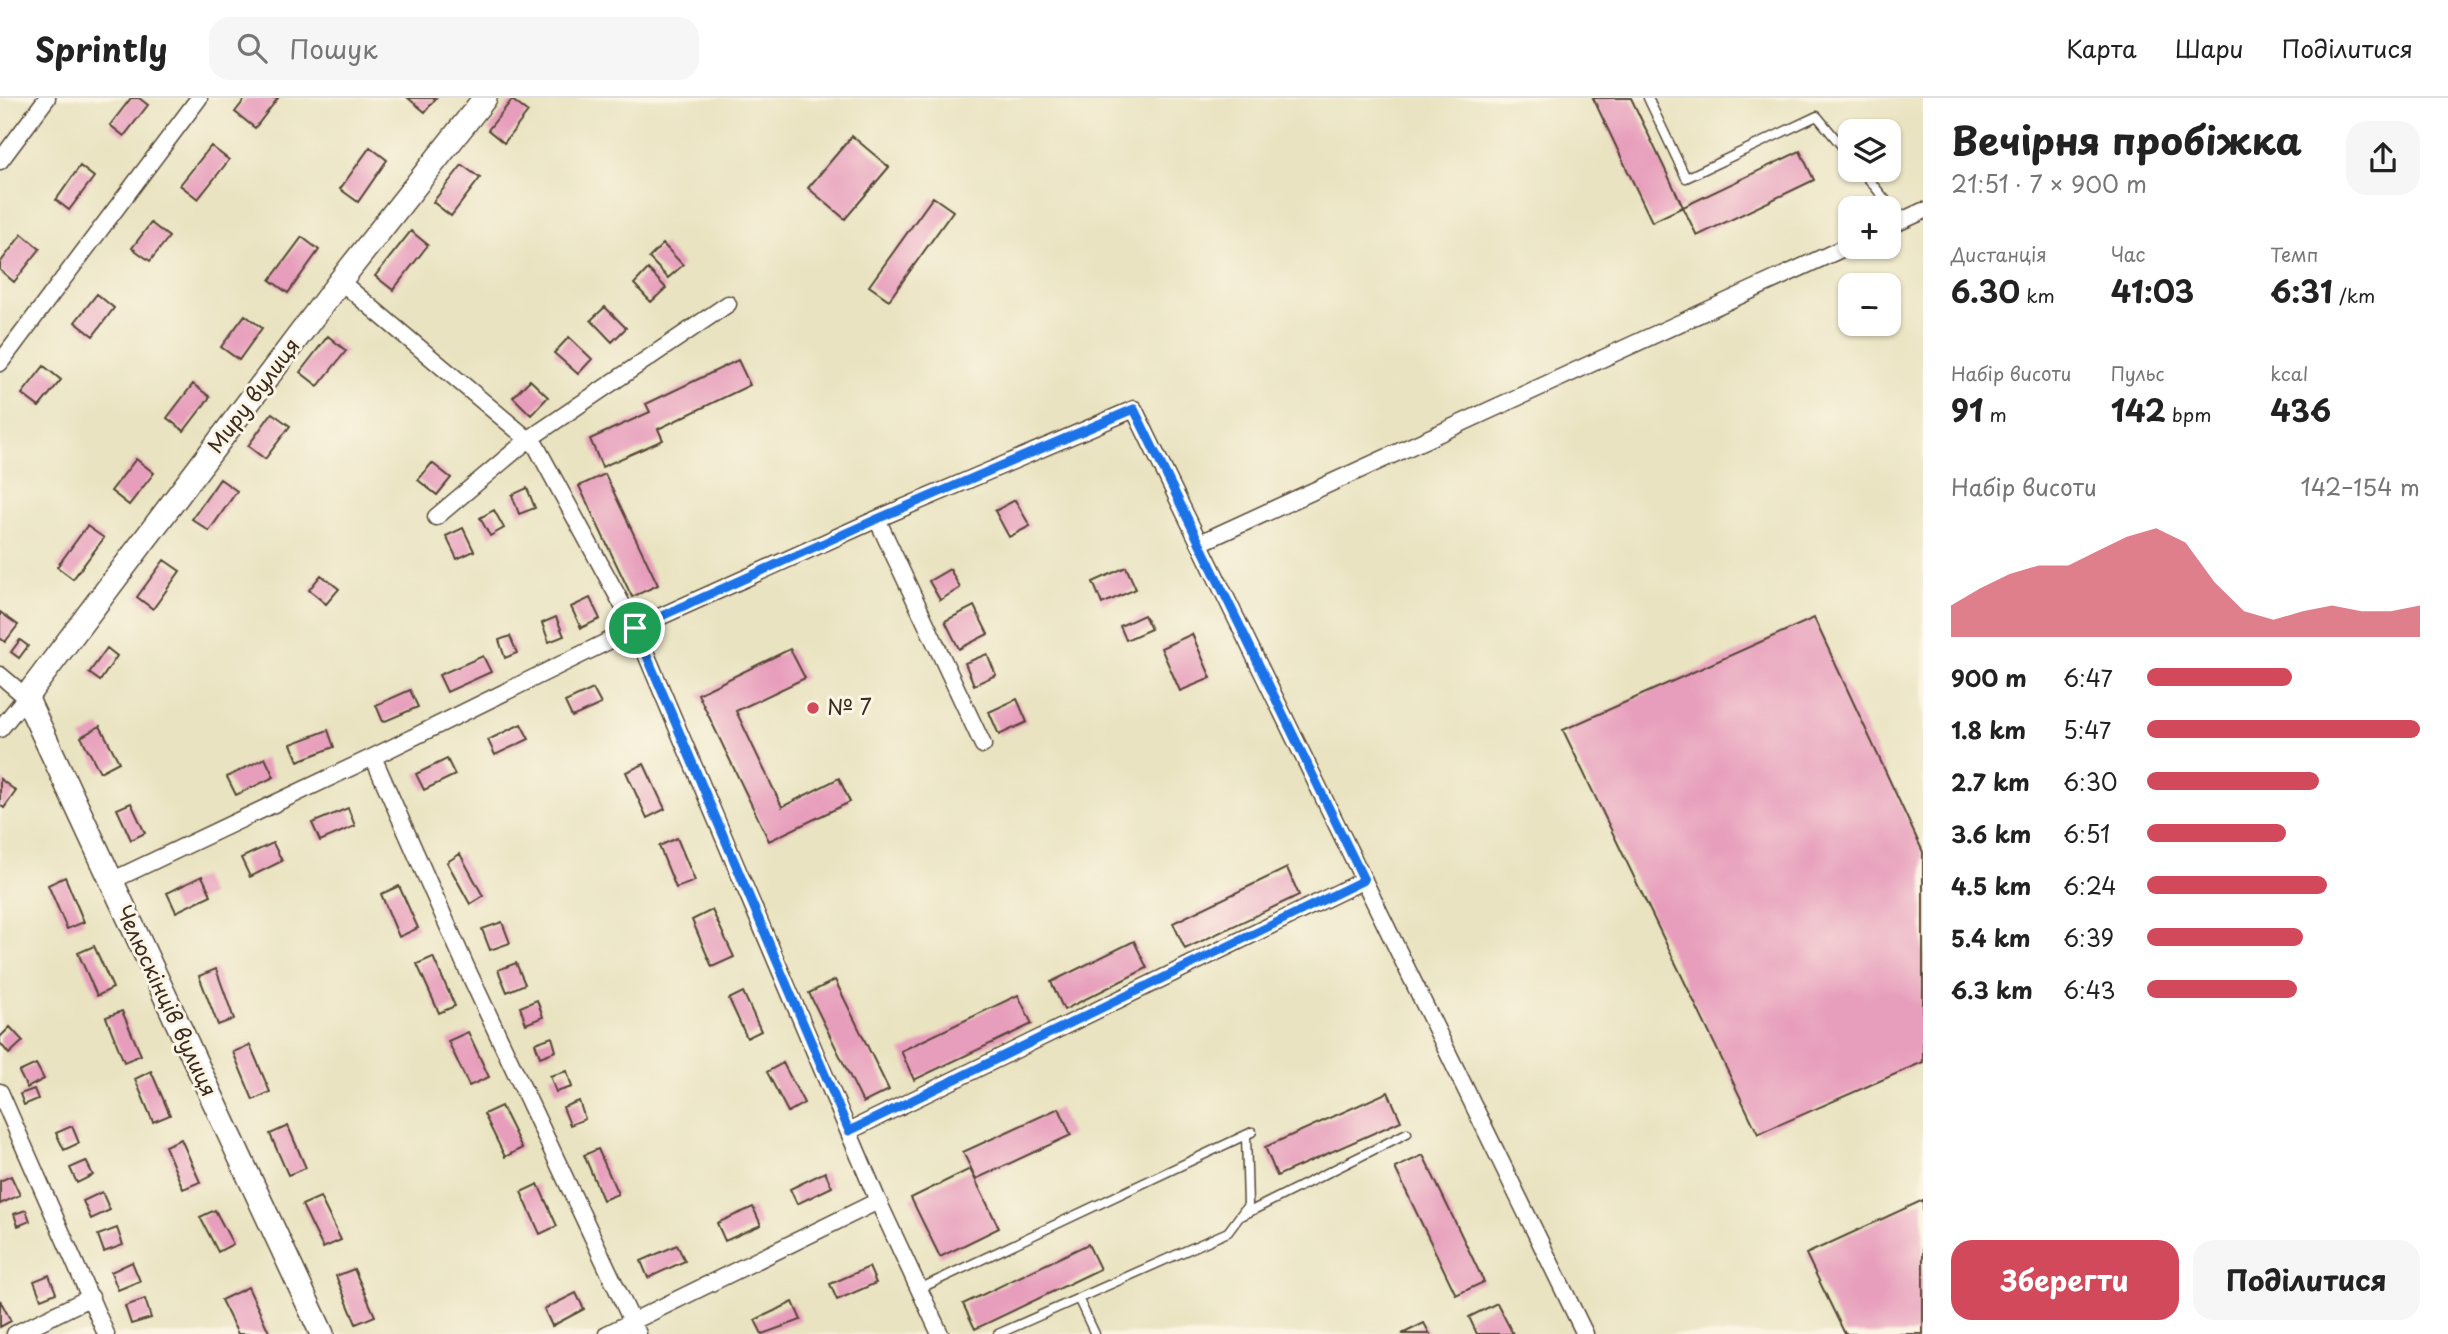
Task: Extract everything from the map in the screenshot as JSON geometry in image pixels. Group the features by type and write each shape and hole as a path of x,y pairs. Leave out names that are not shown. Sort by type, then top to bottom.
{"main road":[{"name":"Миру вулиця","path":"26,697 341,281 485,98"},
{"name":"Челюскінців вулиця","path":"26,697 323,1334"}],"street":[{"path":"0,161 47,98"},
{"path":"0,363 200,98"},
{"path":"1901,221 1923,211"},
{"path":"1200,543 1838,250"},
{"path":"341,281 536,446 635,628 878,1201 940,1334"},
{"path":"436,517 529,439 729,304"},
{"path":"110,882 635,628 877,519 1134,409 1585,1334"},
{"path":"877,519 983,745"},
{"name":"Челюскінців вулиця","path":"0,675 26,697"},
{"path":"0,729 26,697"},
{"path":"373,757 467,969 635,1328"},
{"path":"849,1131 1364,880"},
{"path":"0,1092 106,1334"},
{"path":"607,1334 635,1328 878,1201"},
{"path":"15,1334 91,1297"}],"lane":[{"path":"1648,98 1686,178 1817,116 1838,141"},
{"path":"1240,1216 1406,1133"},
{"path":"919,1289 1249,1134 1248,1205 1228,1232 998,1334"},
{"path":"1078,1298 1095,1334"}],"building":[{"path":"131,98 139,98 148,105 124,136 110,125"},
{"path":"246,98 278,98 255,128 235,112"},
{"path":"408,98 436,98 425,112"},
{"path":"1593,98 1631,98 1683,207 1652,222"},
{"path":"512,100 528,112 504,143 488,130"},
{"path":"852,136 889,167 845,219 808,188"},
{"path":"211,146 229,160 198,199 180,185"},
{"path":"370,147 387,160 358,202 340,189"},
{"path":"1800,151 1814,180 1697,236 1683,207"},
{"path":"462,165 480,178 451,216 433,202"},
{"path":"80,166 94,177 69,210 56,200"},
{"path":"933,197 953,211 889,300 869,286"},
{"path":"151,223 169,237 150,261 132,248"},
{"path":"411,231 428,245 393,290 375,276"},
{"path":"22,234 40,249 14,282 0,270 0,263"},
{"path":"302,237 319,250 288,293 270,280"},
{"path":"663,244 683,265 668,278 649,258"},
{"path":"648,269 666,288 651,302 634,284"},
{"path":"97,294 114,308 93,336 75,322"},
{"path":"605,307 626,328 612,342 591,320"},
{"path":"245,315 262,328 239,360 221,347"},
{"path":"328,336 346,351 318,386 300,372"},
{"path":"569,337 592,359 578,374 554,353"},
{"path":"738,360 750,385 658,429 663,440 602,467 590,439 650,412 646,404"},
{"path":"44,366 61,380 39,407 22,394"},
{"path":"530,380 548,397 531,415 513,397"},
{"path":"193,384 210,397 184,431 167,418"},
{"path":"272,413 290,426 265,459 248,446"},
{"path":"136,459 154,473 129,505 111,491"},
{"path":"432,463 451,478 437,495 418,480"},
{"path":"605,474 658,585 632,597 579,486"},
{"path":"220,479 237,491 209,531 192,519"},
{"path":"527,488 535,508 519,514 512,495"},
{"path":"1015,500 1030,526 1009,537 995,511"},
{"path":"494,510 504,528 490,536 480,518"},
{"path":"87,526 104,538 73,579 57,567"},
{"path":"463,528 474,551 457,559 446,536"},
{"path":"164,560 180,571 153,609 137,597"},
{"path":"1126,567 1136,589 1102,604 1093,582"},
{"path":"950,569 960,588 940,600 929,581"},
{"path":"321,575 339,589 326,604 309,590"},
{"path":"590,598 600,619 581,628 571,607"},
{"path":"974,606 988,634 959,649 945,621"},
{"path":"0,612 18,625 5,642 0,638"},
{"path":"1144,615 1151,629 1126,640 1120,626"},
{"path":"556,617 564,636 549,642 542,623"},
{"path":"1814,618 1923,852 1923,1062 1758,1134 1563,730"},
{"path":"1192,634 1211,678 1180,691 1161,648"},
{"path":"510,636 517,653 505,658 499,640"},
{"path":"20,640 28,646 19,658 11,652"},
{"path":"107,648 117,656 100,681 89,673"},
{"path":"790,649 805,678 736,711 782,807 839,778 850,802 769,841 698,694"},
{"path":"987,654 996,675 974,685 965,663"},
{"path":"483,656 491,672 447,692 439,675"},
{"path":"593,689 601,704 572,717 565,702"},
{"path":"410,690 418,707 383,722 376,705"},
{"path":"1017,699 1027,722 999,735 989,712"},
{"path":"521,724 529,739 495,755 488,740"},
{"path":"100,726 119,762 100,772 81,737"},
{"path":"328,730 334,747 298,761 291,744"},
{"path":"265,758 274,777 236,795 227,777"},
{"path":"447,759 455,775 424,790 416,774"},
{"path":"644,764 665,809 647,818 626,772"},
{"path":"0,779 16,791 4,808 0,805"},
{"path":"131,803 145,833 131,840 117,809"},
{"path":"348,808 355,826 320,841 312,823"},
{"path":"677,838 695,881 676,888 659,846"},
{"path":"273,843 282,861 250,877 241,858"},
{"path":"460,854 483,896 470,904 447,862"},
{"path":"1287,868 1299,895 1185,949 1173,923"},
{"path":"202,876 211,895 176,912 167,893"},
{"path":"65,877 84,922 67,929 48,885"},
{"path":"399,886 418,928 399,937 381,894"},
{"path":"712,910 734,957 712,967 692,920"},
{"path":"502,922 510,943 490,950 482,929"},
{"path":"1134,941 1147,968 1064,1010 1051,982"},
{"path":"94,946 113,988 97,996 78,953"},
{"path":"433,957 455,1006 439,1013 417,964"},
{"path":"516,963 525,984 507,992 498,970"},
{"path":"216,969 234,1019 218,1025 199,976"},
{"path":"835,980 889,1090 863,1103 809,993"},
{"path":"743,992 761,1031 747,1038 729,999"},
{"path":"1018,995 1032,1024 914,1080 901,1051"},
{"path":"537,1000 543,1017 526,1024 520,1007"},
{"path":"122,1011 141,1055 124,1062 106,1017"},
{"path":"10,1027 23,1041 9,1054 0,1043 0,1037"},
{"path":"468,1032 489,1077 469,1086 448,1041"},
{"path":"552,1037 556,1051 540,1057 535,1043"},
{"path":"250,1045 270,1092 253,1100 233,1052"},
{"path":"783,1063 804,1103 788,1112 767,1072"},
{"path":"36,1064 44,1079 27,1088 19,1072"},
{"path":"151,1071 170,1115 153,1122 135,1079"},
{"path":"567,1071 572,1087 556,1092 550,1076"},
{"path":"34,1089 38,1099 24,1105 20,1094"},
{"path":"1388,1092 1401,1121 1277,1176 1265,1147"},
{"path":"579,1101 585,1119 570,1125 563,1107"},
{"path":"501,1106 522,1148 505,1157 484,1114"},
{"path":"1059,1108 1071,1135 976,1179 963,1152"},
{"path":"72,1126 79,1143 64,1150 56,1133"},
{"path":"288,1126 306,1168 288,1175 270,1134"},
{"path":"181,1139 200,1182 183,1189 165,1146"},
{"path":"598,1149 618,1194 603,1200 584,1155"},
{"path":"1423,1155 1484,1282 1456,1295 1395,1168"},
{"path":"86,1161 93,1175 77,1183 70,1168"},
{"path":"970,1169 999,1228 940,1257 911,1198"},
{"path":"825,1172 832,1187 797,1204 790,1189"},
{"path":"11,1176 20,1195 0,1204 0,1181"},
{"path":"538,1184 557,1226 540,1234 521,1192"},
{"path":"102,1192 110,1210 91,1219 83,1201"},
{"path":"320,1197 341,1240 323,1248 302,1205"},
{"path":"1923,1200 1923,1334 1845,1334 1806,1254"},
{"path":"753,1207 761,1225 725,1241 717,1223"},
{"path":"26,1210 30,1221 18,1226 14,1214"},
{"path":"215,1210 233,1244 218,1252 200,1217"},
{"path":"117,1228 123,1245 104,1252 98,1235"},
{"path":"1088,1244 1100,1269 975,1329 963,1304"},
{"path":"677,1245 685,1261 648,1278 641,1261"},
{"path":"132,1262 140,1281 118,1290 111,1272"},
{"path":"869,1267 876,1283 837,1300 830,1284"},
{"path":"354,1269 375,1316 356,1324 336,1276"},
{"path":"49,1275 56,1293 41,1299 34,1281"},
{"path":"248,1287 270,1334 238,1334 221,1300"},
{"path":"576,1293 584,1309 552,1326 544,1309"},
{"path":"145,1299 151,1318 131,1324 125,1306"},
{"path":"0,1300 11,1321 0,1327"},
{"path":"793,1302 801,1320 762,1334 755,1320"},
{"path":"1497,1303 1513,1334 1477,1334 1469,1317"},
{"path":"1424,1323 1430,1334 1402,1334"}],"place":[{"name":"№ 7","path":"813,708"}],"route":[{"path":"1134,409 1364,880 849,1131 635,628 877,519 1134,409"}]}
